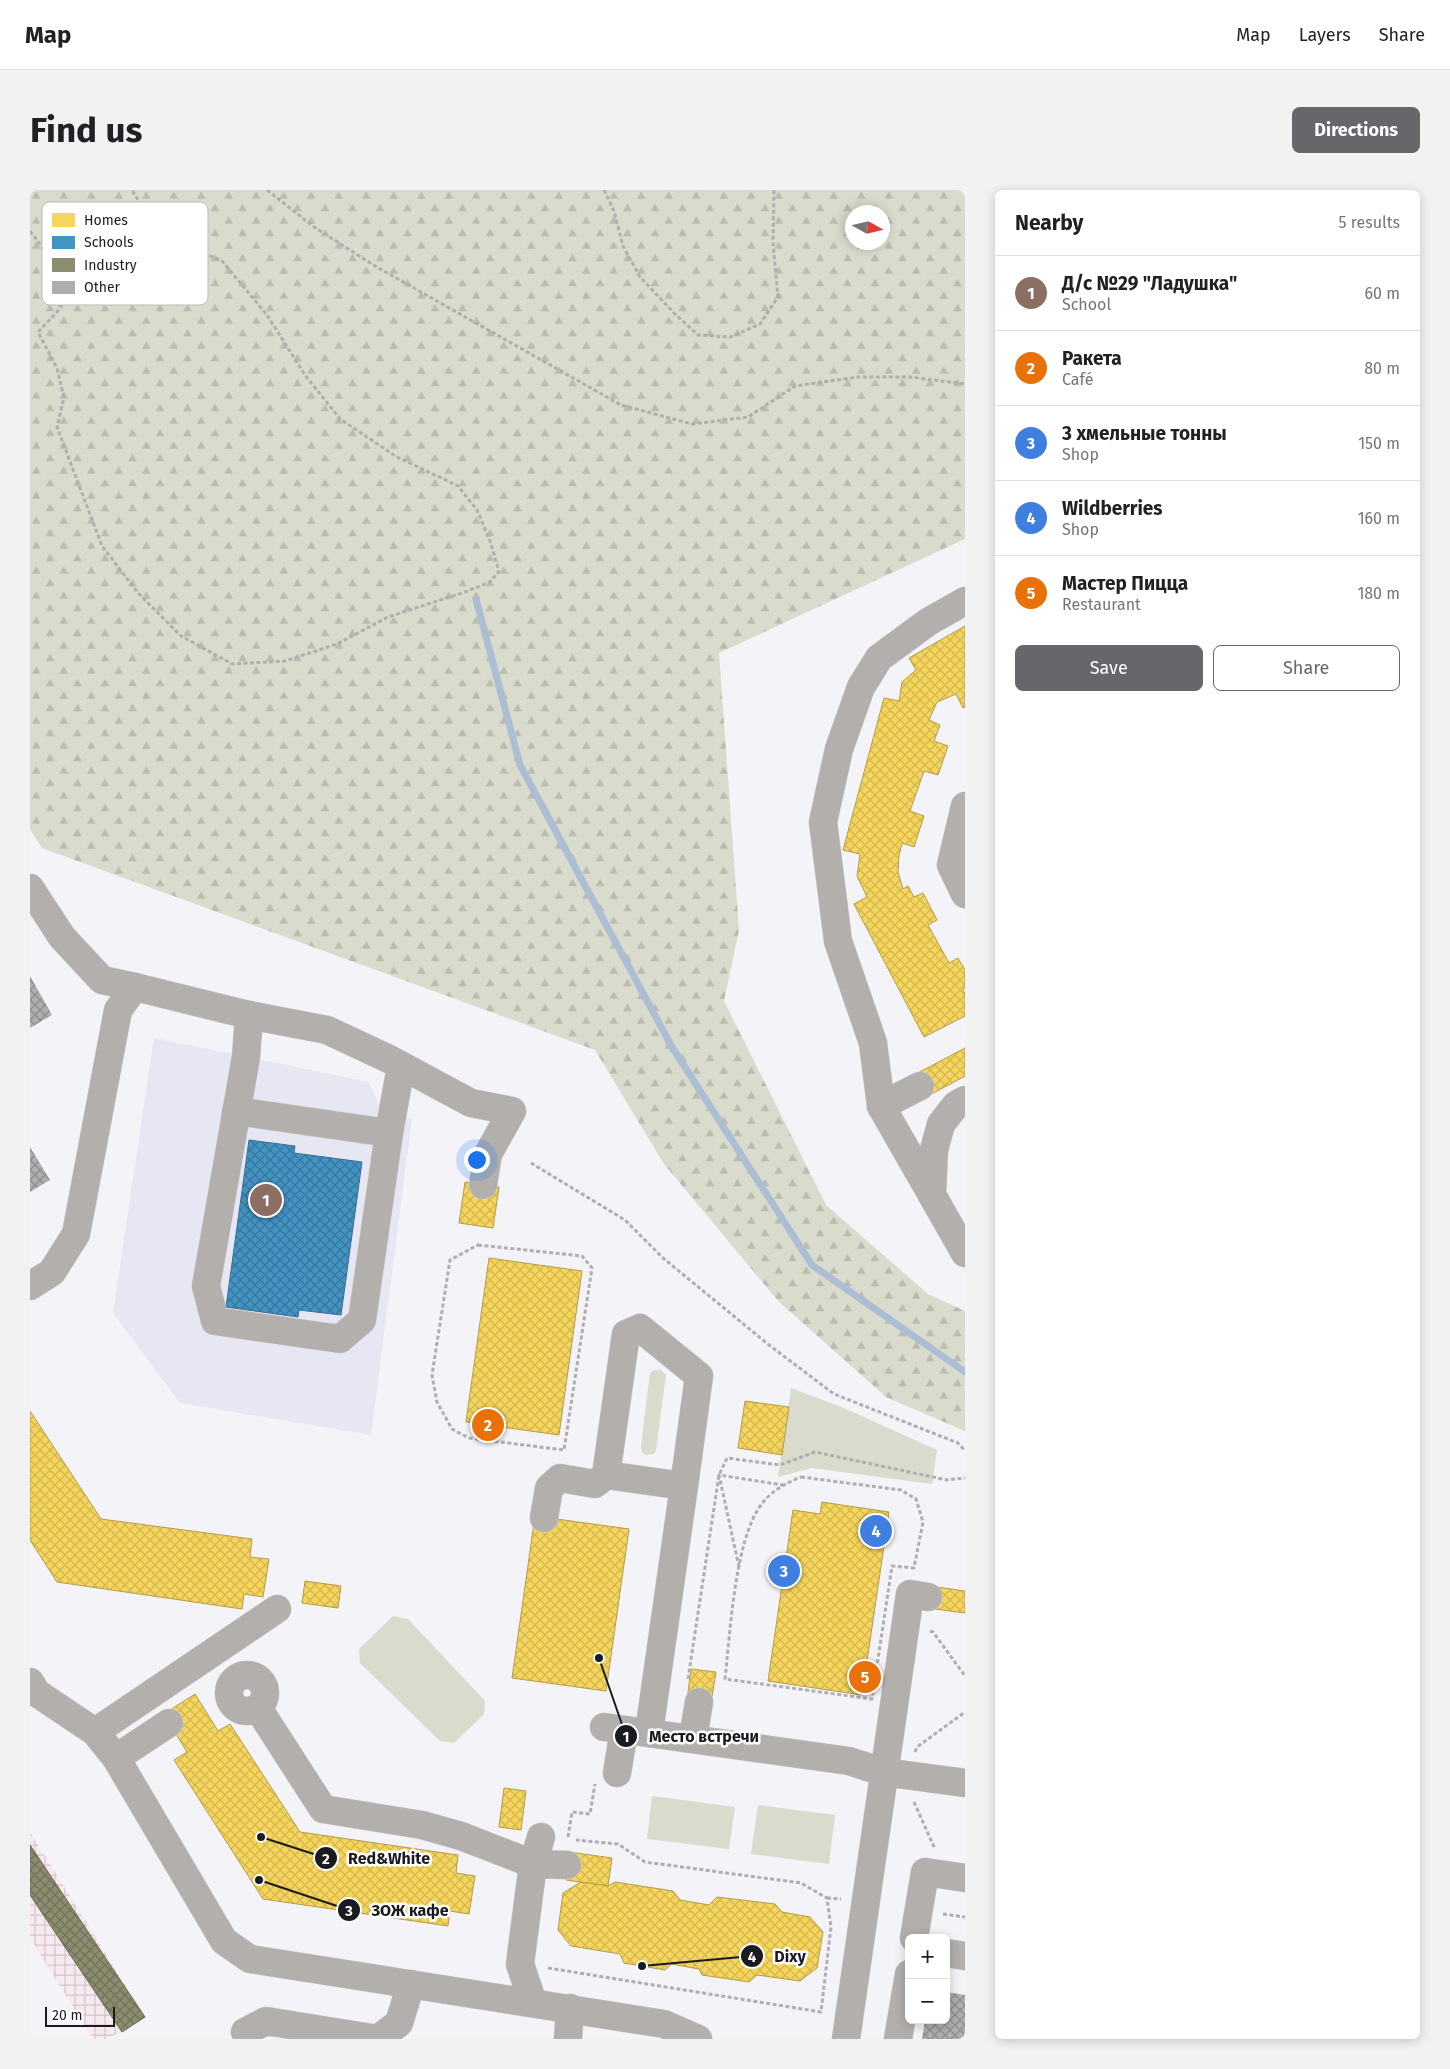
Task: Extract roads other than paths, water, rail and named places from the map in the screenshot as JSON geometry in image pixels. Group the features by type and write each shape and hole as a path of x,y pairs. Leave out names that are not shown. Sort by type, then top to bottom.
{"street":[{"path":"965,601 928,622 879,658 861,687 839,749 823,822 838,941 873,1043 881,1106 965,1253"},
{"path":"965,806 950,864 965,894"},
{"path":"30,888 62,937 102,980 249,1016 328,1030 471,1103 512,1111 488,1154 483,1185"},
{"path":"30,1286 52,1272 76,1234 118,1010 135,987"},
{"path":"249,1016 246,1057 206,1286 215,1322 340,1339 362,1320 389,1133 401,1066"},
{"path":"881,1106 920,1086"},
{"path":"932,1195 934,1150 941,1124 956,1105 965,1100"},
{"path":"236,1111 389,1133"},
{"path":"606,1475 626,1334 640,1328 699,1376 684,1486 626,1730 607,1774"},
{"path":"544,1518 550,1488 560,1478 594,1484 606,1475 684,1486"},
{"path":"846,2039 896,1774 905,1627 916,1591"},
{"path":"95,1732 277,1609"},
{"path":"30,1682 37,1693 95,1732 116,1758 224,1941 250,1959 664,2024 698,2039"},
{"path":"693,1738 699,1703"},
{"path":"258,1708 323,1809 422,1825 461,1836 533,1864 568,1865"},
{"path":"116,1758 169,1723"},
{"path":"626,1730 849,1761 896,1774 965,1783"},
{"path":"533,2003 520,1964 533,1864 540,1837"},
{"path":"915,1934 925,1872 955,1876"},
{"path":"950,1954 965,1956"},
{"path":"898,2039 908,1979"},
{"path":"245,2032 266,2021 378,2039 399,2023 411,1984"},
{"path":"568,2039 570,2008"}],"waterway":[{"path":"476,599 520,765 672,1047 812,1265 965,1372"}],"place":[{"name":"Д/с №29 \"Ладушка\"","path":"266,1200"},
{"name":"Ракета","path":"488,1425"},
{"name":"Wildberries","path":"876,1531"},
{"name":"3 хмельные тонны","path":"784,1571"},
{"name":"Место встречи","path":"599,1658"},
{"name":"Мастер Пицца","path":"865,1677"},
{"name":"Red&White","path":"261,1837"},
{"name":"ЗОЖ кафе","path":"259,1880"},
{"name":"Dixy","path":"642,1966"}]}
